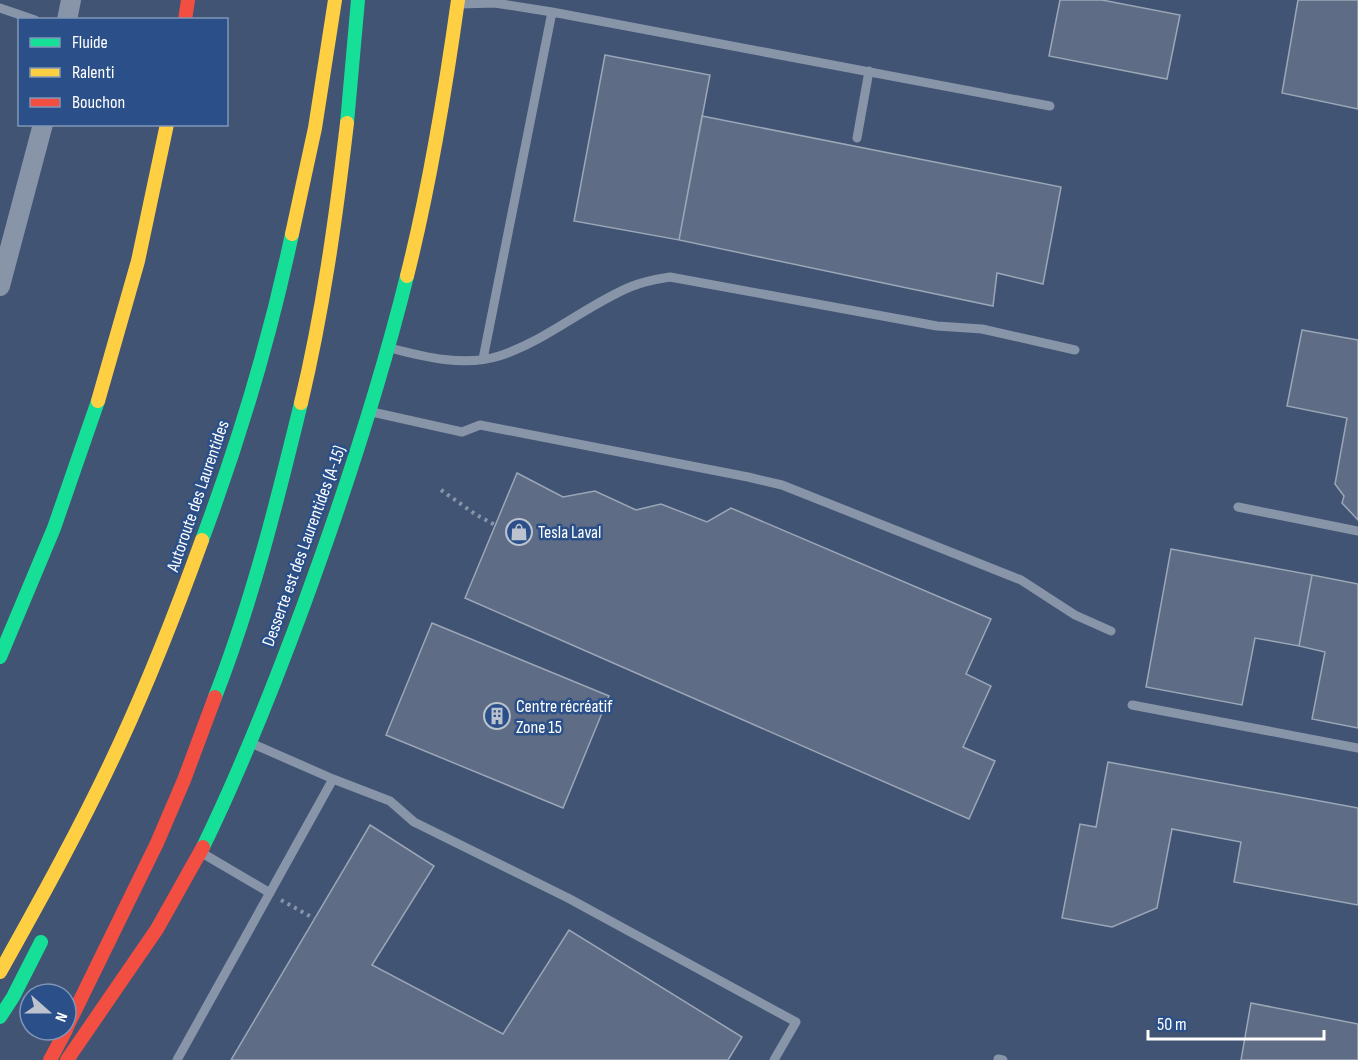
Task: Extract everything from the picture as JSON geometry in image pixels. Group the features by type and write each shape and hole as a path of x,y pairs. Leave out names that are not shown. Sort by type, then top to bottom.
{"main road":[{"path":"185,18 188,0"},
{"name":"Autoroute des Laurentides","path":"0,972 45,892 133,716 198,554 230,462 274,309 306,170 335,0"},
{"path":"78,1006 134,892 185,779 235,642 268,535 300,408 325,287 344,156 358,0"},
{"name":"Desserte est des Laurentides (A-15)","path":"67,1060 148,944 201,852 250,742 318,567 388,347 430,179 445,96 458,2"},
{"path":"0,657 51,534 96,405 135,270 167,126"},
{"path":"93,828 173,618"},
{"path":"0,1017 45,935"},
{"path":"50,1060 60,1042"}],"street":[{"path":"67,18 71,0"},
{"path":"0,286 42,126"}],"lane":[{"path":"458,2 495,3 552,12 1050,106"},
{"path":"0,8 29,18"},
{"path":"483,359 552,12"},
{"path":"857,138 869,71"},
{"path":"388,347 454,360 498,357 523,346 630,287 670,277 937,326 982,329 1075,350"},
{"path":"369,411 462,432 480,425 736,474 782,485 1021,580 1075,615 1111,631"},
{"path":"1238,507 1358,531"},
{"path":"1132,705 1358,748"},
{"path":"250,742 333,779 390,801 414,822 568,898 796,1022 774,1060"},
{"path":"177,1060 333,779"},
{"path":"201,852 270,893"}],"path":[{"path":"441,490 495,525"},
{"path":"285,902 315,919"}],"building":[{"path":"1060,0 1102,0 1180,15 1167,79 1049,56"},
{"path":"1298,0 1358,0 1358,109 1282,93"},
{"path":"605,55 710,75 679,240 574,221"},
{"path":"702,116 1061,187 1043,284 997,273 993,306 679,240"},
{"path":"1302,330 1358,340 1358,520 1342,503 1344,496 1335,484 1347,418 1287,406"},
{"path":"517,473 563,497 595,491 636,510 661,504 707,522 731,508 991,619 966,674 991,686 963,747 995,761 969,819 465,598"},
{"path":"1171,549 1312,575 1299,646 1255,638 1242,705 1146,687"},
{"path":"1312,575 1358,584 1358,728 1312,719 1325,652 1299,646"},
{"name":"Centre récréatif Zone 15","path":"432,623 609,696 563,808 386,735"},
{"path":"1108,762 1358,808 1358,905 1234,882 1241,842 1172,829 1157,908 1112,927 1062,918 1080,824 1096,827"},
{"path":"370,825 434,866 372,965 503,1034 569,930 742,1037 728,1060 231,1060"},
{"path":"1251,1003 1358,1024 1358,1060 1241,1060"}],"traffic: fast":[{"path":"347,123 358,0"},
{"path":"202,540 253,389 292,234"},
{"path":"203,847 256,728 318,566 372,401 407,276"},
{"path":"0,657 54,528 98,401"},
{"path":"215,697 252,588 301,403"},
{"path":"0,1017 13,997 41,942"}],"traffic: slow":[{"path":"292,234 315,128 335,0"},
{"path":"407,276 436,139 458,0"},
{"path":"301,403 328,264 347,123"},
{"path":"98,401 138,261 167,126"},
{"path":"0,972 77,830 120,743 163,642 202,540"}],"traffic: jam":[{"path":"185,18 188,0"},
{"path":"78,1004 157,843 184,780 215,697"},
{"path":"67,1060 157,929 203,847"},
{"path":"50,1060 60,1042"}],"place":[{"name":"Tesla Laval","path":"519,532"},
{"name":"Centre récréatif Zone 15","path":"497,716"}]}
